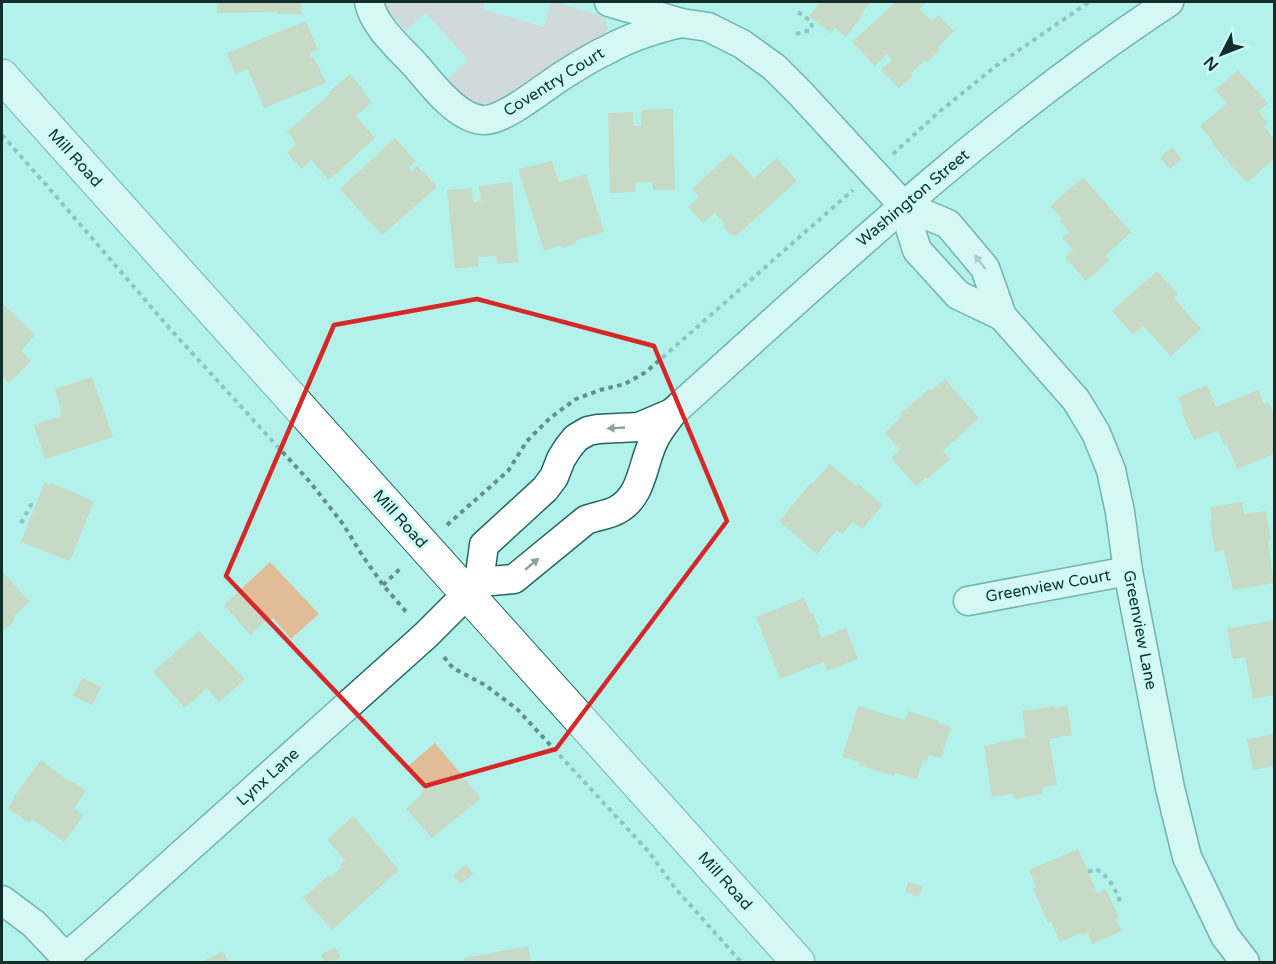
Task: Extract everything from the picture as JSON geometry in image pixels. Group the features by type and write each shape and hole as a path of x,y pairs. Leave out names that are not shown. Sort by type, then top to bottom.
{"street":[{"name":"Coventry Court","path":"369,2 382,29 445,99 464,114 483,120 504,115 564,74 611,47 644,33 681,23"},
{"name":"Coventry Court","path":"609,2 681,23 708,27 742,44 774,67 801,94 903,206"},
{"name":"Washington Street","path":"672,413 639,427 598,429 588,431 576,438 561,459 554,477 545,489 484,545 473,588 514,579 586,520 625,505 635,494 654,439 672,413 903,206 1023,106 1133,25 1169,2"},
{"name":"Mill Road","path":"2,76 473,588 798,963"},
{"name":"Greenview Lane","path":"903,206 917,250 958,295 1002,316"},
{"name":"Greenview Lane","path":"903,206 948,224 985,268 1002,316 1076,400 1096,432 1111,470 1120,512 1128,571 1170,788 1187,857 1225,936 1245,963"},
{"name":"Greenview Court","path":"968,601 1128,571"},
{"name":"Lynx Lane","path":"68,960 94,933 426,635 473,588"},
{"path":"2,900 34,924 68,960"}],"path":[{"path":"891,156 939,112 996,66 1089,2"},
{"path":"796,34 811,30 813,21 798,12"},
{"path":"2,135 171,330 310,482 343,524 383,585 406,612"},
{"path":"448,524 508,471 527,441 550,418 576,399 625,384 646,372 855,188"},
{"path":"21,523 31,505 36,505"},
{"path":"383,585 403,566"},
{"path":"445,658 453,668 486,685 517,709 648,851 675,888 741,963"},
{"path":"1088,872 1096,869 1102,872 1115,888 1121,904"}],"highlighted area":[{"path":"477,299 654,346 727,521 556,749 425,786 226,576 334,325"}],"shaded area":[{"path":"384,2 484,2 483,9 544,27 551,2 555,2 602,16 608,29 604,37 566,58 499,101 483,104 470,100 448,79 468,60 426,13 405,31"}],"building":[{"path":"217,2 301,2 302,14 217,13"},
{"path":"821,2 871,2 846,37 835,28 831,33 809,16"},
{"path":"896,2 927,2 919,9 932,21 938,15 954,31 938,47 940,49 910,74 913,76 899,88 881,70 892,60 887,54 875,66 852,42"},
{"path":"306,21 318,50 310,53 311,58 313,57 317,63 326,83 264,108 248,69 235,74 227,53"},
{"path":"1238,70 1268,103 1258,111 1268,123 1264,126 1274,139 1274,159 1247,183 1212,144 1214,143 1200,126 1227,103 1215,90"},
{"path":"350,74 372,102 356,116 375,138 329,180 311,160 302,169 287,153 297,144 287,132"},
{"path":"673,109 675,190 653,190 652,182 635,183 636,192 610,193 608,113 633,112 633,126 641,126 641,110"},
{"path":"395,138 416,161 409,167 412,171 417,166 437,187 382,235 340,189"},
{"path":"1172,147 1182,159 1170,169 1160,158"},
{"path":"731,153 754,178 777,158 797,181 736,236 730,235 723,226 724,223 715,213 703,223 688,207 699,197 692,189"},
{"path":"552,161 559,182 586,174 604,232 577,240 575,244 563,248 560,246 544,251 518,169"},
{"path":"1083,177 1131,232 1105,256 1110,260 1086,281 1065,257 1073,250 1062,238 1069,232 1060,221 1062,219 1050,206"},
{"path":"512,182 518,262 497,264 496,256 478,257 479,266 455,269 447,190 472,188 473,202 481,201 479,186"},
{"path":"1157,271 1178,294 1174,298 1201,329 1171,356 1143,326 1133,335 1112,311"},
{"path":"2,303 35,335 21,351 31,361 9,383 2,376"},
{"path":"92,377 113,437 45,459 34,425 61,416 55,389"},
{"path":"945,379 979,418 943,451 950,459 916,486 891,458 900,450 885,433 902,416 900,414 929,389 931,391"},
{"path":"1207,385 1216,407 1258,390 1264,404 1269,402 1274,416 1274,454 1237,469 1227,444 1224,445 1218,431 1194,440 1181,411 1183,410 1178,397"},
{"path":"830,464 883,505 862,529 853,522 842,534 837,530 817,554 779,521"},
{"path":"45,482 94,501 70,561 21,542"},
{"path":"1242,502 1244,514 1266,511 1274,583 1233,590 1224,550 1215,552 1210,507"},
{"path":"270,562 319,614 291,639 273,618 269,622 267,620 250,635 224,605"},
{"path":"2,571 30,602 14,616 13,622 6,629 2,629"},
{"path":"804,598 811,614 813,613 821,638 846,628 858,659 827,671 824,662 780,679 756,617"},
{"path":"1274,620 1274,695 1253,699 1245,657 1233,659 1227,629"},
{"path":"199,631 245,679 219,702 207,688 185,708 153,672"},
{"path":"82,678 101,687 93,705 73,696"},
{"path":"858,706 905,720 908,711 951,727 941,758 929,755 927,761 923,760 917,779 895,773 894,776 842,757"},
{"path":"1054,706 1054,708 1067,706 1072,735 1049,739 1057,785 1042,787 1043,794 1014,799 1013,794 992,797 984,746 1026,737 1022,711"},
{"path":"1274,734 1274,766 1253,770 1247,739"},
{"path":"435,743 481,798 432,838 406,809 426,788 407,767"},
{"path":"41,760 86,791 74,808 84,815 64,842 32,819 29,823 8,808"},
{"path":"353,816 399,870 332,930 303,898 329,875 331,877 342,867 340,865 345,860 327,840"},
{"path":"1078,849 1097,893 1106,889 1119,918 1116,919 1122,931 1092,944 1088,933 1082,935 1081,933 1060,942 1051,922 1048,923 1033,888 1036,887 1029,870"},
{"path":"466,864 473,874 461,884 453,875"},
{"path":"908,882 923,886 919,897 905,892"},
{"path":"528,946 531,962 465,962 464,958"},
{"path":"335,947 341,957 332,962 325,962 321,955"},
{"path":"222,951 229,962 202,962"}]}
